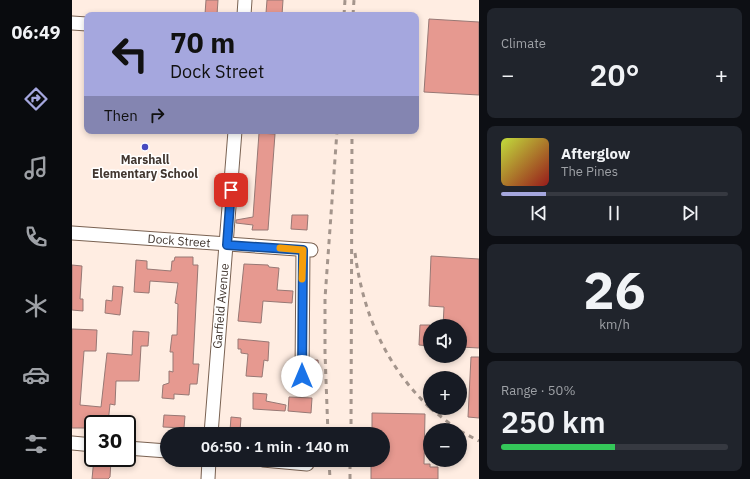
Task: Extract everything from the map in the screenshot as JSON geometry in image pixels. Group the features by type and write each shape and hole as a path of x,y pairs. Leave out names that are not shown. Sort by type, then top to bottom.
{"street":[{"path":"244,12 245,0"},
{"path":"72,23 84,24"},
{"name":"Garfield Avenue","path":"212,427 235,134"},
{"name":"Dock Street","path":"72,233 307,250 302,376"},
{"path":"72,443 84,444"},
{"path":"136,449 160,450"},
{"path":"208,479 209,467"}],"building":[{"path":"206,0 218,0 217,12 205,12"},
{"path":"267,0 283,0 282,12 266,12"},
{"path":"429,19 479,22 479,95 424,92"},
{"path":"259,134 275,134 268,230 252,230 253,225 236,223 236,220 253,217"},
{"path":"292,215 308,215 307,230 291,229"},
{"path":"431,256 479,259 479,348 467,347 467,319 443,319 444,307 429,306"},
{"path":"175,257 193,257 193,265 198,265 193,364 199,364 197,384 190,384 189,395 174,394 174,399 162,398 163,385 169,383 169,371 173,372 173,352 170,352 172,335 177,335 178,304 175,303 178,283 150,281 149,293 134,292 136,260 147,261 147,269 171,271 172,261 174,261"},
{"path":"244,264 268,265 269,267 279,268 277,290 293,291 292,303 263,301 261,323 238,321"},
{"path":"72,265 82,266 80,299 83,299 83,311 72,310"},
{"path":"113,286 123,287 120,315 105,313 106,300 112,301"},
{"path":"420,325 423,325 423,345 419,345"},
{"path":"72,329 97,330 96,351 84,351 80,405 101,407 107,353 132,355 133,331 149,332 148,346 141,346 139,381 116,381 115,405 110,404 109,415 84,415 84,428 72,428"},
{"path":"238,339 269,342 268,361 264,360 262,377 246,376 248,354 241,353 241,349 238,349"},
{"path":"471,357 479,357 479,418 468,417"},
{"path":"310,360 318,360 319,378 310,378"},
{"path":"253,393 267,394 266,401 286,405 285,411 253,409"},
{"path":"289,397 312,398 311,413 288,411"},
{"path":"372,413 425,415 425,423 423,423 423,467 438,467 438,479 371,479 371,467 390,467 390,427 372,427"},
{"path":"164,415 185,416 184,427 163,427"},
{"path":"231,417 241,418 240,427 230,427"},
{"path":"93,467 111,467 110,477 108,479 92,479"}],"railway":[{"path":"344,12 345,0"},
{"path":"353,12 354,0"},
{"path":"328,427 325,298 337,134"},
{"path":"351,427 352,134"},
{"path":"355,253 364,296 370,317 379,337 400,374 423,401"},
{"path":"439,415 449,423"},
{"path":"467,435 479,441"},
{"path":"329,467 330,479"},
{"path":"350,467 350,479"}],"slow traffic":[{"path":"280,248 303,250 302,279"}],"place":[{"name":"Marshall Elementary School","path":"145,147"}],"route":[{"path":"231,190 227,245 303,250 302,376"}]}
